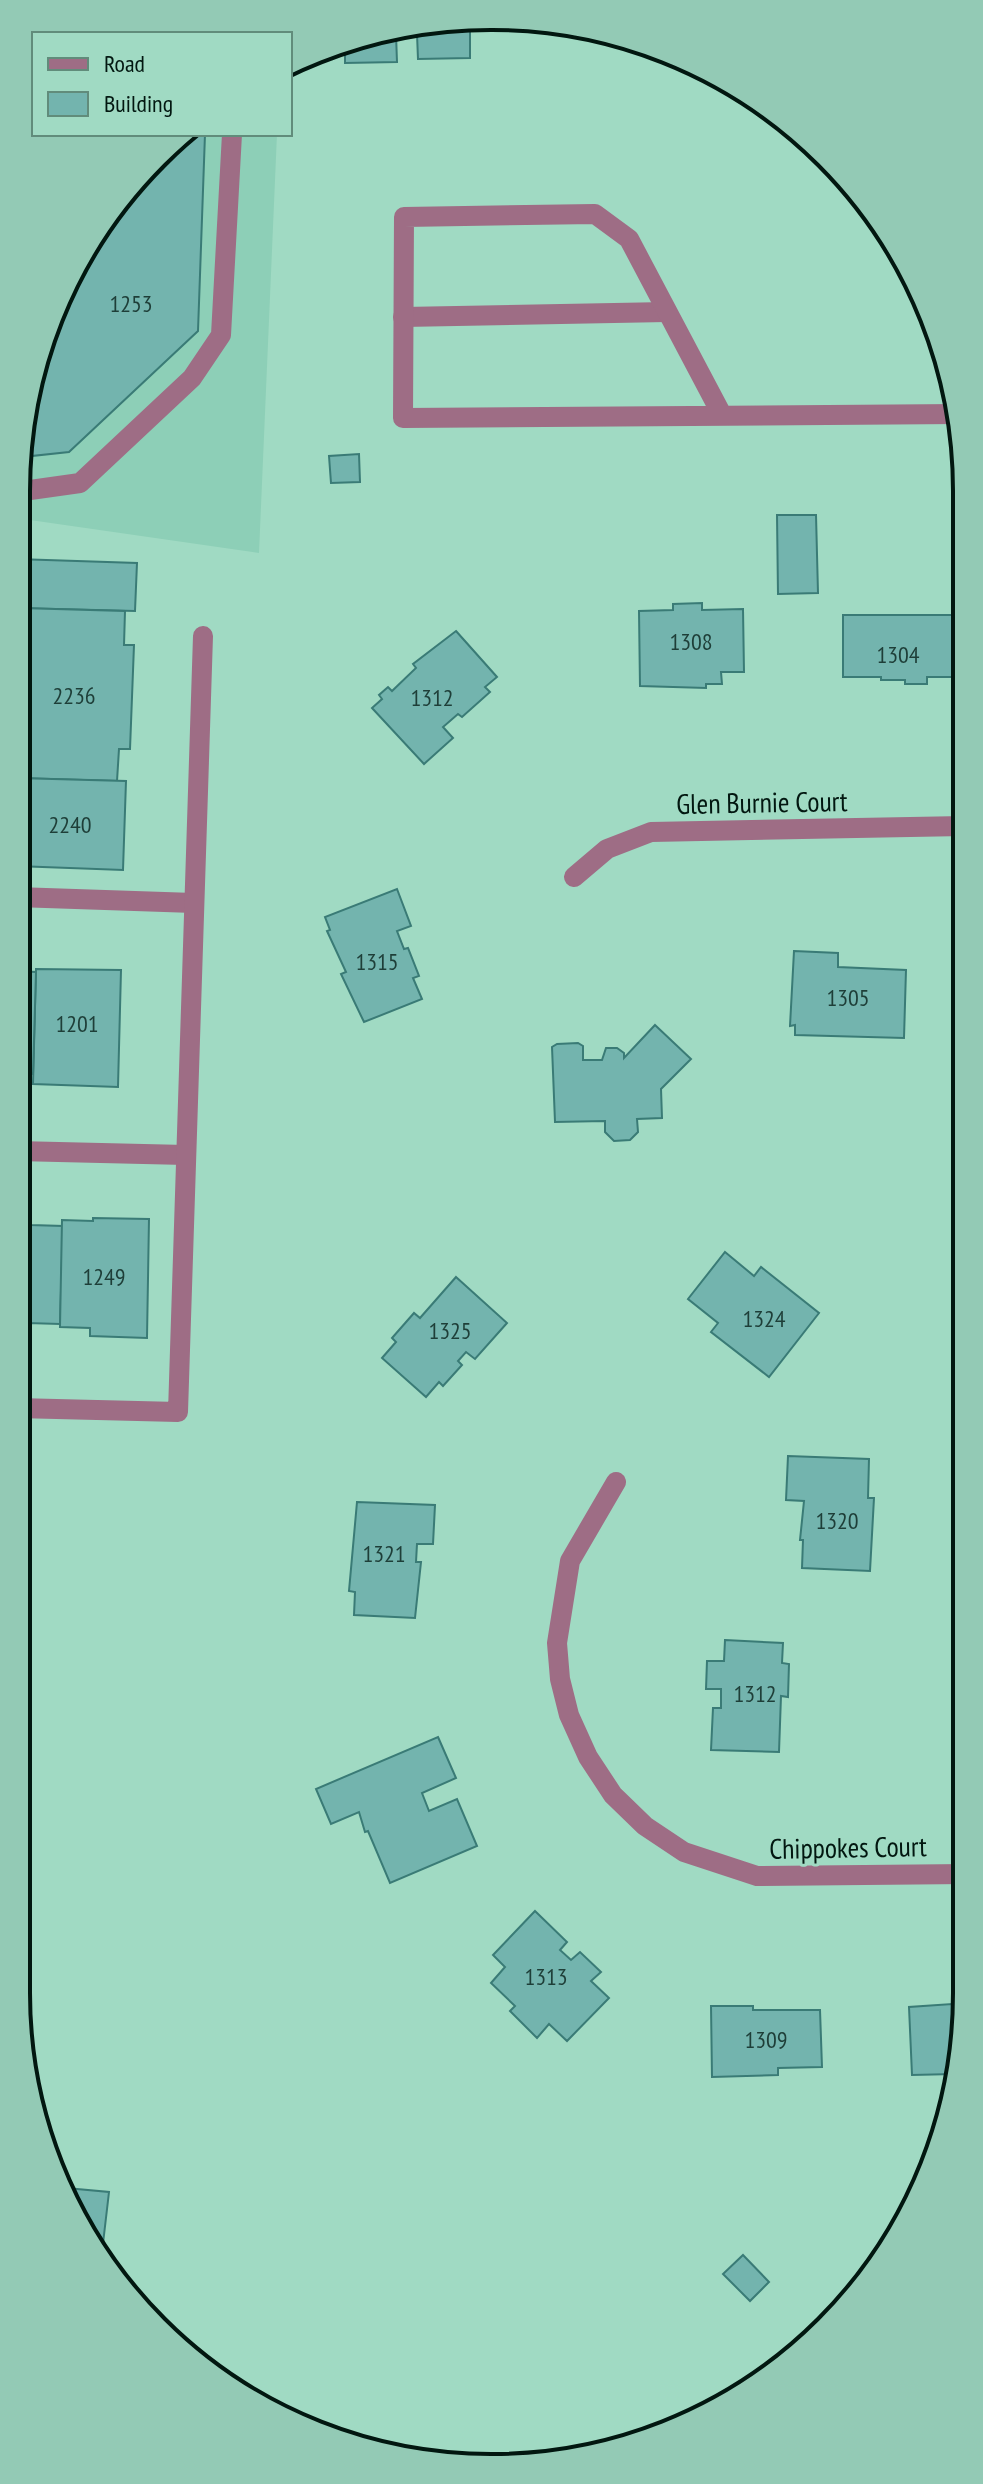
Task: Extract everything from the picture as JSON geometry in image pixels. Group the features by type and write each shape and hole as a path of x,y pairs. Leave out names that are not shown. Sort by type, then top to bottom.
{"street":[{"path":"30,490 80,483 192,378 221,335 232,136"},
{"path":"722,415 629,239 595,214 404,217 403,418 946,414"},
{"path":"403,317 667,312"},
{"path":"30,1408 178,1412 203,636"},
{"name":"Glen Burnie Court","path":"574,877 607,849 651,832 953,826"},
{"path":"30,897 194,903"},
{"path":"30,1151 186,1155"},
{"name":"Chippokes Court","path":"616,1482 570,1561 557,1643 560,1679 569,1715 588,1757 613,1795 645,1826 684,1852 757,1876 953,1874"}],"shaded area":[{"path":"198,136 277,136 259,553 30,520 31,461 39,401 54,343 65,315 92,261 125,211 165,165"}],"building":[{"path":"470,31 470,58 418,59 417,36"},
{"path":"396,40 397,62 345,63 345,53"},
{"path":"198,136 205,136 198,331 69,452 32,456 39,401 54,343 65,315 92,261 125,211 165,165"},
{"path":"359,454 360,482 331,483 329,456"},
{"path":"777,515 816,515 818,593 778,594"},
{"path":"30,559 137,563 135,611 30,608"},
{"path":"702,603 702,610 743,609 744,672 721,672 722,684 706,684 706,688 640,686 639,611 673,610 673,604"},
{"path":"30,608 125,611 124,645 134,645 130,749 119,749 117,781 30,778"},
{"path":"843,615 952,615 952,677 927,677 927,684 905,684 905,680 881,680 881,677 843,677"},
{"path":"456,631 497,677 485,687 490,692 462,717 458,714 443,727 453,738 424,764 372,708 382,699 379,695 388,687 392,691 416,668 413,664"},
{"path":"30,778 126,781 123,870 30,867"},
{"path":"397,889 411,926 397,931 404,949 408,948 419,976 413,978 422,999 364,1022 341,974 346,972 327,931 330,930 325,917"},
{"path":"794,951 838,953 838,967 906,970 904,1038 795,1035 795,1025 790,1026"},
{"path":"36,969 121,970 118,1087 33,1084"},
{"path":"30,972 36,972 33,1074 30,1074"},
{"path":"655,1025 691,1059 661,1089 662,1118 637,1119 638,1132 630,1140 614,1141 605,1132 605,1121 555,1122 552,1047 578,1043 583,1046 583,1060 602,1060 606,1048 617,1048 624,1053 624,1058"},
{"path":"30,1214 31,1225 63,1226 60,1324 30,1323"},
{"path":"93,1218 149,1219 147,1338 90,1336 90,1328 60,1327 62,1220 93,1221"},
{"path":"725,1252 754,1276 761,1267 819,1313 769,1377 711,1332 718,1323 688,1299"},
{"path":"456,1277 507,1323 475,1359 466,1352 458,1361 462,1365 443,1386 439,1382 426,1397 382,1358 396,1342 392,1338 414,1313 420,1318"},
{"path":"788,1456 869,1459 868,1498 874,1498 870,1571 802,1568 803,1540 800,1540 804,1501 786,1500"},
{"path":"357,1502 435,1505 433,1544 417,1544 416,1562 421,1562 415,1618 354,1615 355,1592 349,1591"},
{"path":"725,1640 783,1643 782,1663 789,1664 788,1697 781,1696 779,1752 711,1750 713,1708 721,1708 721,1689 706,1689 707,1661 724,1661"},
{"path":"438,1737 456,1778 422,1793 429,1811 457,1799 477,1846 390,1883 368,1831 365,1832 359,1812 331,1824 316,1789"},
{"path":"535,1911 567,1942 560,1950 571,1960 580,1952 601,1972 591,1981 609,1998 567,2041 549,2024 537,2038 510,2011 515,2006 491,1983 505,1967 493,1955"},
{"path":"952,2004 945,2074 912,2075 909,2007"},
{"path":"711,2006 753,2006 753,2010 820,2010 822,2067 778,2068 778,2075 712,2077"},
{"path":"74,2189 109,2192 103,2241"},
{"path":"743,2255 769,2282 750,2301 723,2274"}]}
